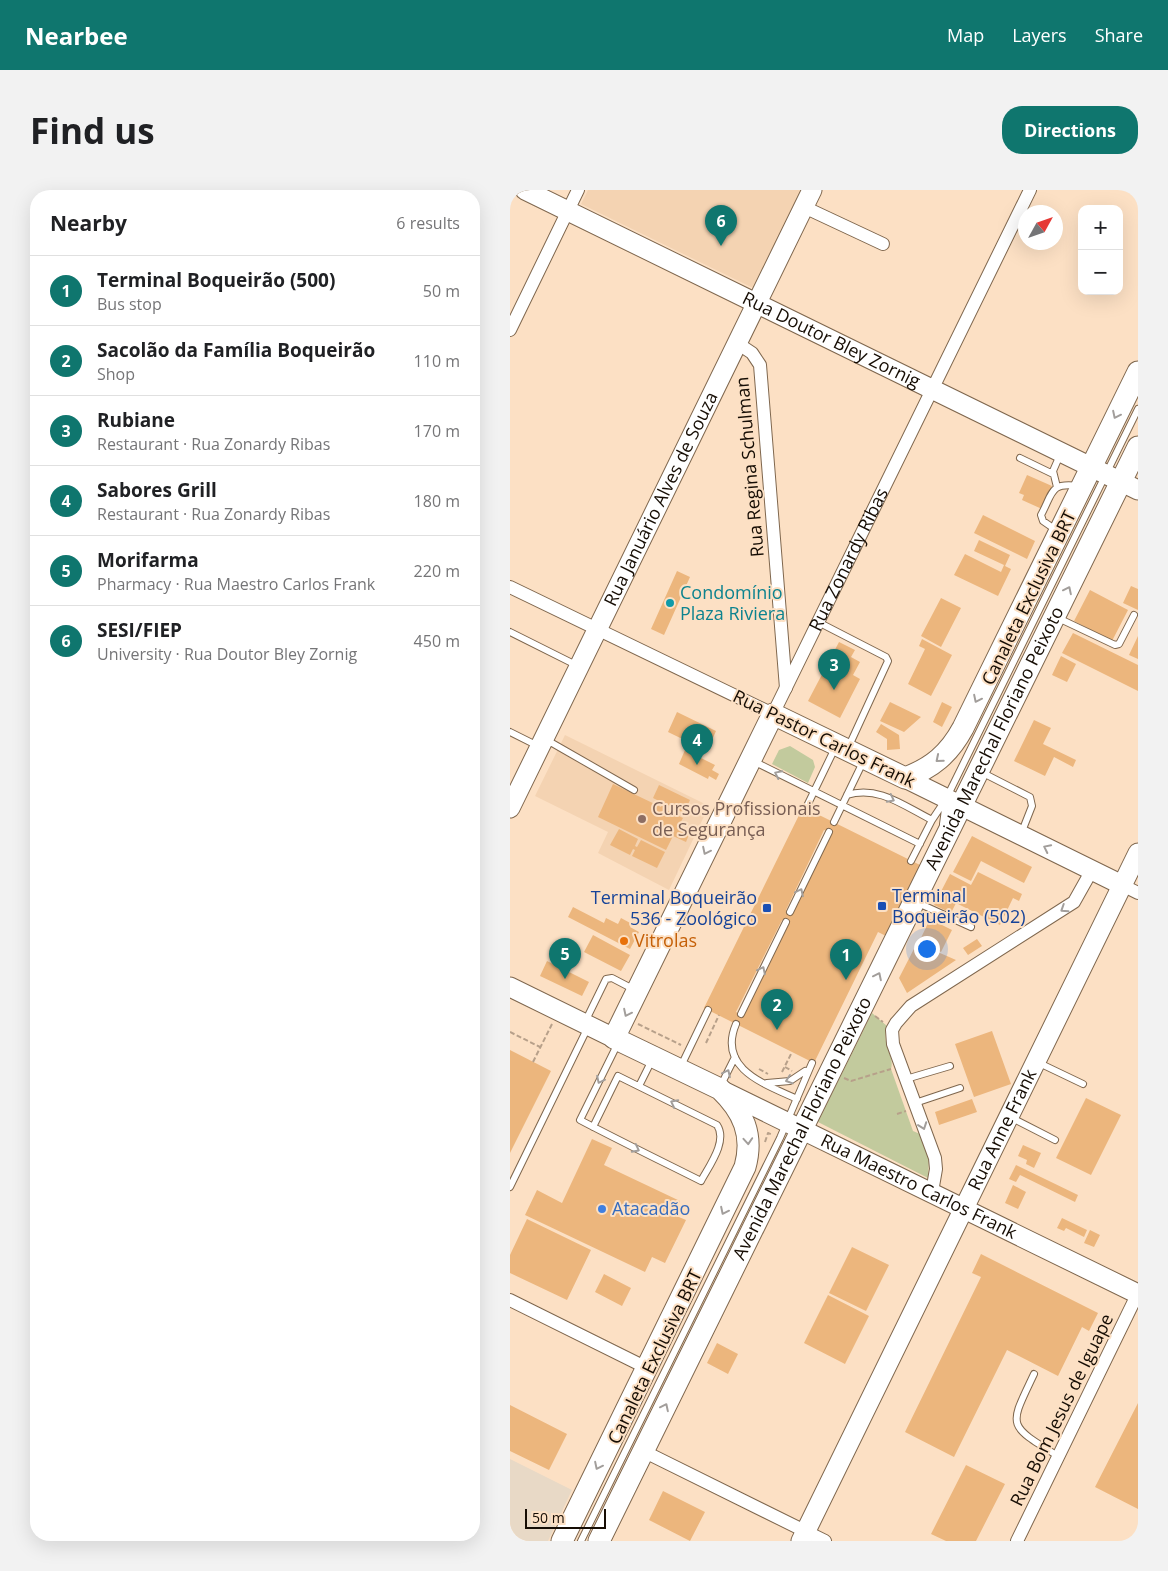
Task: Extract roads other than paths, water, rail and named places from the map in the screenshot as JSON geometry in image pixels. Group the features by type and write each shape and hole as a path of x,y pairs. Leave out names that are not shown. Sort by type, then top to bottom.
{"main road":[{"name":"Avenida Marechal Floriano Peixoto","path":"599,1541 785,1164 794,1126 914,901 930,847 954,803 979,771 1055,616 1114,478 1138,372"},
{"name":"Avenida Marechal Floriano Peixoto","path":"905,778 929,768 957,740 1081,487 1114,478 1138,447"},
{"name":"Rua Pastor Carlos Frank","path":"773,714 905,778"},
{"name":"Rua Zonardy Ribas","path":"617,1039 624,1017 773,714"},
{"name":"Rua Maestro Carlos Frank","path":"617,1039 720,1089"},
{"name":"Avenida Marechal Floriano Peixoto","path":"562,1541 745,1167 748,1157 748,1136 743,1118 733,1102 720,1089"}],"street":[{"name":"Rua Doutor Bley Zornig","path":"525,190 1114,478"},
{"path":"510,330 578,190"},
{"name":"Rua Januário Alves de Souza","path":"510,808 812,190"},
{"name":"Rua Zonardy Ribas","path":"773,714 1030,190"},
{"path":"804,207 883,244"},
{"name":"Rua Regina Schulman","path":"737,344 752,353 760,365 786,688"},
{"name":"Rua Pastor Carlos Frank","path":"510,586 773,714"},
{"name":"Rua Pastor Carlos Frank","path":"905,778 1130,889"},
{"name":"Rua Anne Frank","path":"803,1536 1036,1062 1130,889 1138,853"},
{"path":"932,1192 936,1169 935,1158 893,1044 892,1030 902,1014 922,998 1074,902 1092,870"},
{"name":"Rua Maestro Carlos Frank","path":"510,987 617,1039"},
{"name":"Rua Maestro Carlos Frank","path":"720,1089 1138,1294"},
{"name":"Rua Bom Jesus de Iguape","path":"1017,1541 1138,1294"},
{"path":"510,1300 646,1368"},
{"path":"643,1451 803,1536 825,1541"}],"lane":[{"name":"Canaleta Exclusiva BRT","path":"912,861 930,847 932,820 954,803 1001,688 1034,620 1114,478 1138,409"},
{"path":"1057,487 1053,474 1061,452"},
{"path":"1020,458 1053,474"},
{"path":"1060,532 1041,518 1057,487 1063,484 1081,487"},
{"path":"1034,620 1038,576"},
{"path":"1055,616 1115,645 1119,644 1134,615"},
{"path":"806,808 814,791 849,751 888,661 886,657 818,622"},
{"path":"510,632 579,667"},
{"path":"1019,672 1036,653"},
{"path":"1001,688 1013,678"},
{"path":"510,732 542,742 634,790"},
{"path":"834,822 847,795 849,751"},
{"path":"750,760 930,847"},
{"path":"979,771 1030,798 1032,806 1021,836"},
{"path":"847,795 865,791 879,793 932,820"},
{"path":"790,912 829,832"},
{"path":"914,901 971,928"},
{"path":"741,1014 786,922"},
{"path":"510,1187 587,1024 606,979 612,978 637,991"},
{"path":"680,1070 708,1010"},
{"path":"736,1024 732,1042 735,1058 748,1075 797,1099"},
{"path":"593,1127 618,1076 717,1125 721,1131 721,1141 701,1181 593,1127 580,1120 617,1039"},
{"path":"639,1086 653,1057"},
{"path":"720,1089 735,1058"},
{"path":"1036,1062 1083,1084"},
{"name":"Canaleta Exclusiva BRT","path":"581,1541 756,1187 794,1126 797,1099 812,1063 801,1075 790,1082 776,1084 761,1082"},
{"path":"906,1079 950,1066"},
{"path":"915,1103 960,1088"},
{"path":"1009,1116 1055,1140"},
{"name":"Canaleta Exclusiva BRT","path":"756,1187 785,1164"},
{"path":"1034,1374 1015,1416 1016,1424 1022,1431 1058,1456"}],"place":[{"name":"SESI/FIEP","path":"721,246"},
{"name":"Condomínio Plaza Riviera","path":"670,603"},
{"name":"Rubiane","path":"834,690"},
{"name":"Sabores Grill","path":"697,765"},
{"name":"Cursos Profissionais de Segurança","path":"642,819"},
{"name":"Terminal Boqueirão (502)","path":"882,906"},
{"name":"Terminal Boqueirão 536 - Zoológico","path":"767,908"},
{"name":"Vitrolas","path":"624,941"},
{"name":"Morifarma","path":"565,979"},
{"name":"Terminal Boqueirão (500)","path":"846,980"},
{"name":"Sacolão da Família Boqueirão","path":"777,1030"},
{"name":"Atacadão","path":"602,1209"}]}
